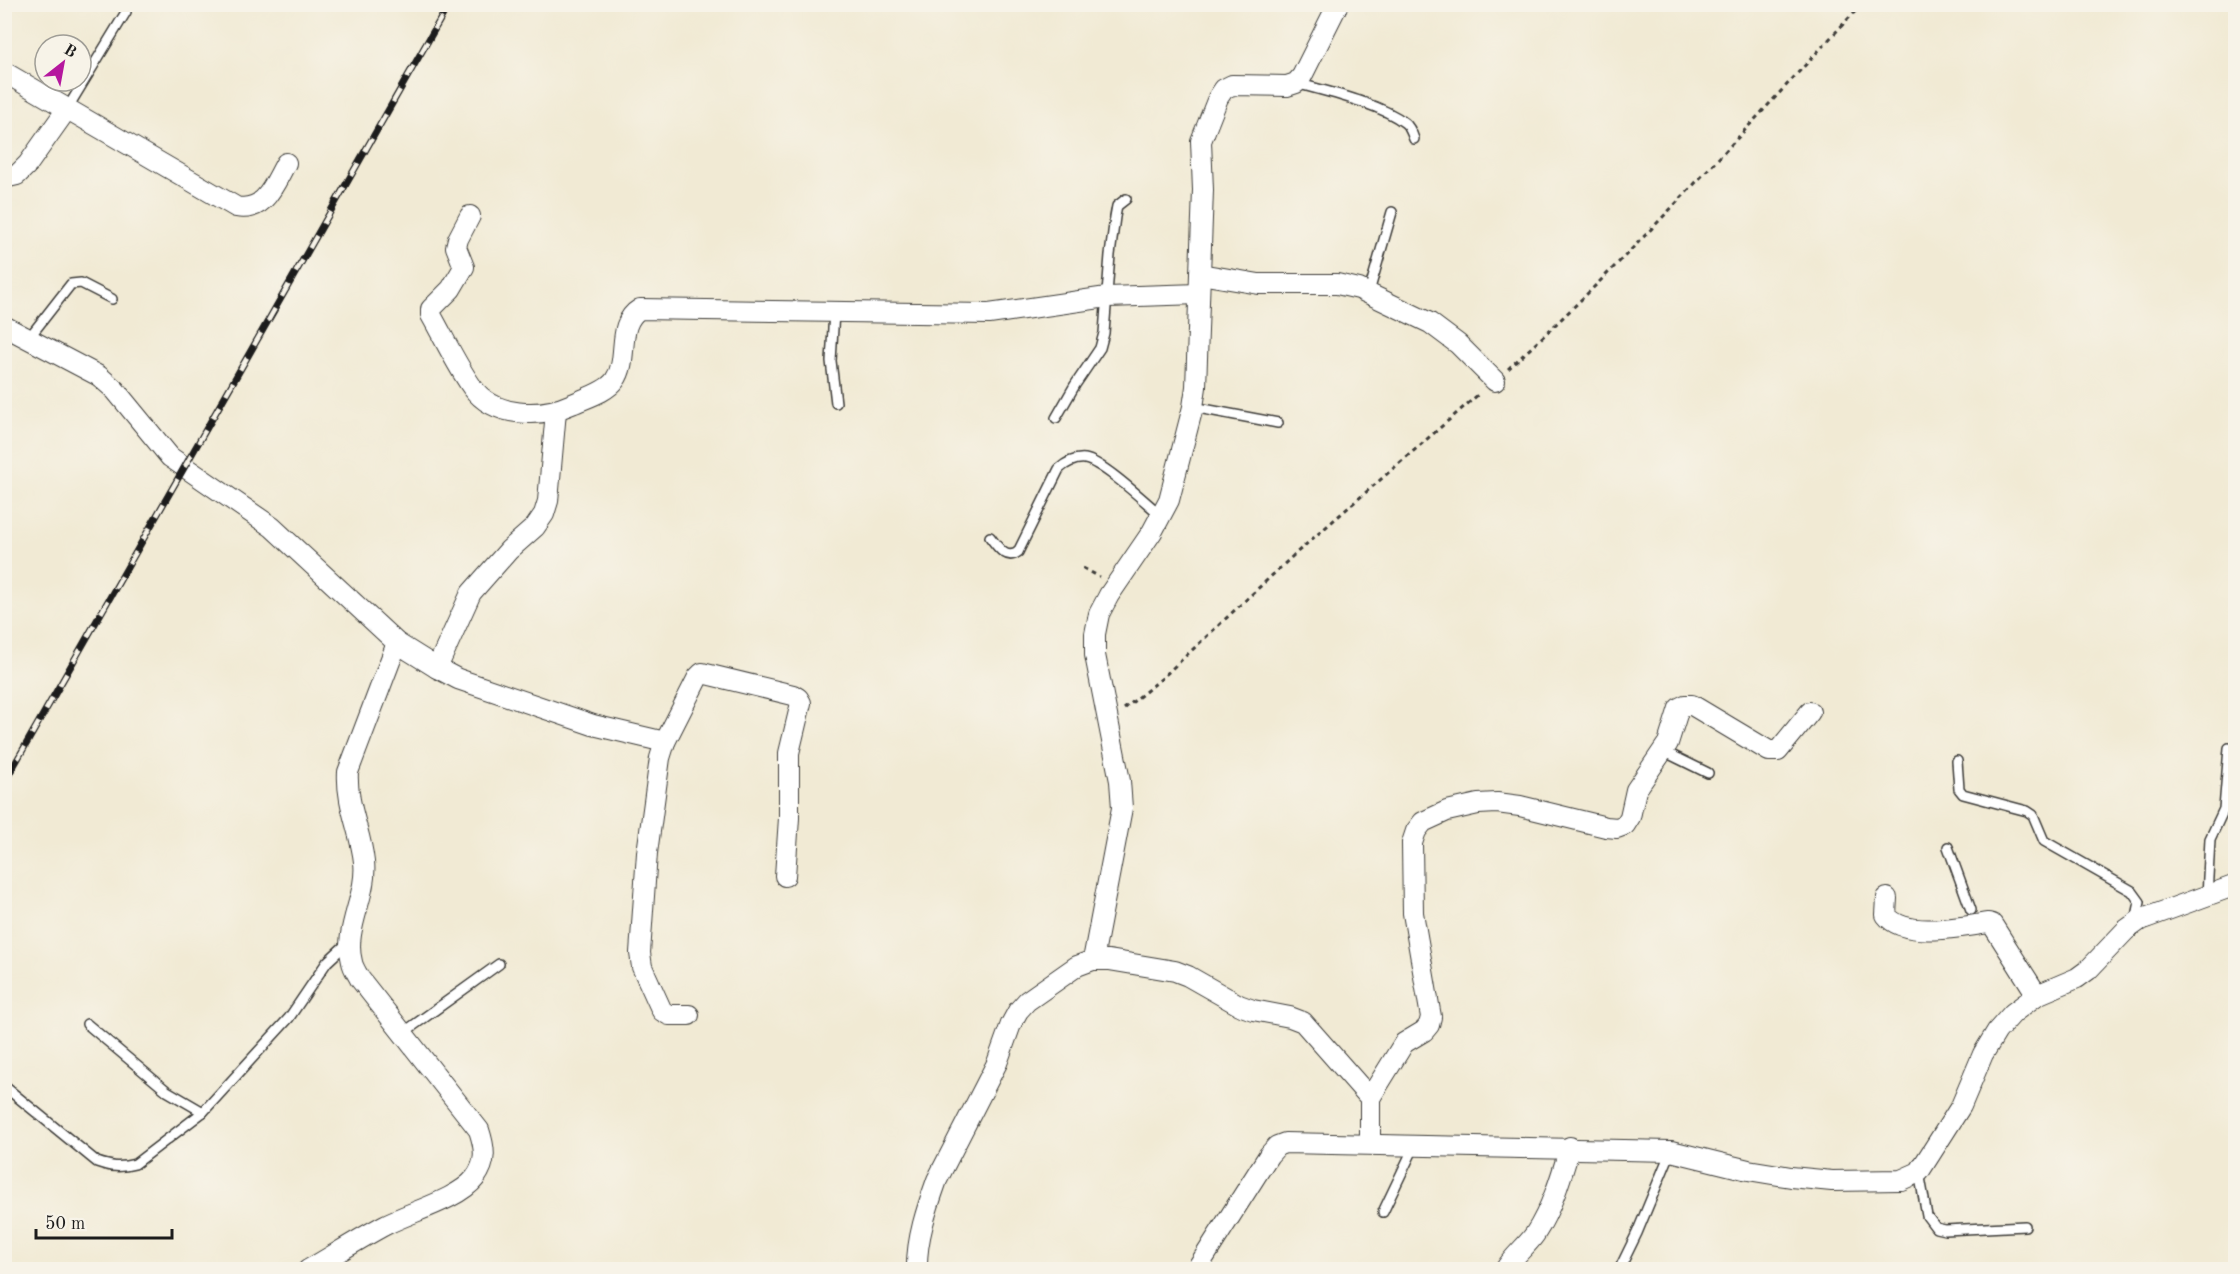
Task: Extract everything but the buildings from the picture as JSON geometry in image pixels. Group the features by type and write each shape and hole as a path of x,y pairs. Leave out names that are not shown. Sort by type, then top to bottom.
{"street":[{"path":"1093,960 1122,808 1120,781 1095,655 1095,634 1099,614 1109,595 1162,516 1169,500 1193,406 1196,387 1203,190 1201,141 1218,98 1224,89 1232,85 1287,86 1296,83 1302,76 1338,4"},
{"path":"4,72 236,207 248,209 259,204 286,163"},
{"path":"4,178 17,175 28,164 67,109"},
{"path":"470,216 456,247 464,267 451,290 431,309 431,315 472,388 486,400 501,408 519,413 556,411 610,386 617,378 620,368 627,322 632,314 640,309 988,314 1107,297 1199,294"},
{"path":"1200,274 1259,284 1337,284 1369,292 1439,330 1458,344 1495,381"},
{"path":"4,326 99,376 115,390 170,457 280,534 397,643 436,668 458,679 593,725 665,742"},
{"path":"436,668 471,594 509,550 535,527 544,514 548,501 556,411"},
{"path":"309,1269 385,1225 462,1191 475,1178 483,1164 485,1148 479,1130 360,979 352,963 350,945 364,878 364,862 347,789 348,772 397,643"},
{"path":"688,1015 669,1015 662,1011 642,967 640,953 646,853 660,758 665,742 702,673 798,698 801,703 788,768 789,818 784,876"},
{"path":"1370,1144 1370,1098 1404,1043 1424,1031 1431,1017 1413,914 1412,843 1416,831 1423,822 1440,814 1478,804 1497,802 1617,828 1625,825 1630,818 1636,789 1664,751 1678,708 1684,705 1696,707 1769,751 1778,751 1810,712"},
{"path":"1196,1269 1269,1155 1278,1146 1286,1143 1570,1147 1671,1151 1785,1176 1832,1182 1901,1180 1919,1172 1961,1106 1983,1054 1997,1031 2013,1013 2037,995 2077,978 2088,970 2136,922 2235,885"},
{"path":"1887,898 1886,915 1898,926 1934,929 1974,918 1997,928 2037,995"},
{"path":"917,1269 924,1220 937,1180 997,1063 1011,1024 1027,1001 1077,966 1093,960 1109,960 1175,971 1246,1007 1303,1022 1370,1098"},
{"path":"1504,1269 1534,1235 1541,1223 1559,1183 1570,1147"}],"lane":[{"path":"67,109 126,12"},
{"path":"1296,83 1346,97 1382,111 1406,123 1414,139"},
{"path":"1056,418 1071,391 1101,348 1117,206 1126,199"},
{"path":"1369,292 1392,212"},
{"path":"28,339 71,284 81,283 112,298"},
{"path":"834,312 831,368 837,403"},
{"path":"1193,406 1278,423"},
{"path":"990,537 1003,553 1009,556 1015,555 1059,469 1066,463 1077,459 1097,464 1162,516"},
{"path":"2207,896 2210,839 2224,809 2229,748"},
{"path":"1664,751 1708,772"},
{"path":"1957,761 1959,789 1963,794 2027,811 2033,815 2044,841 2132,891 2140,902 2136,922"},
{"path":"1948,847 1974,918"},
{"path":"4,1086 97,1162 111,1167 135,1164 203,1112 282,1027 327,962 342,948 350,945"},
{"path":"403,1033 499,964"},
{"path":"87,1024 167,1091 203,1112"},
{"path":"1383,1212 1415,1145"},
{"path":"1619,1269 1637,1233 1671,1151"},
{"path":"1919,1172 1927,1216 1936,1228 1945,1230 2025,1226"}],"railway":[{"path":"4,783 449,4"}]}
